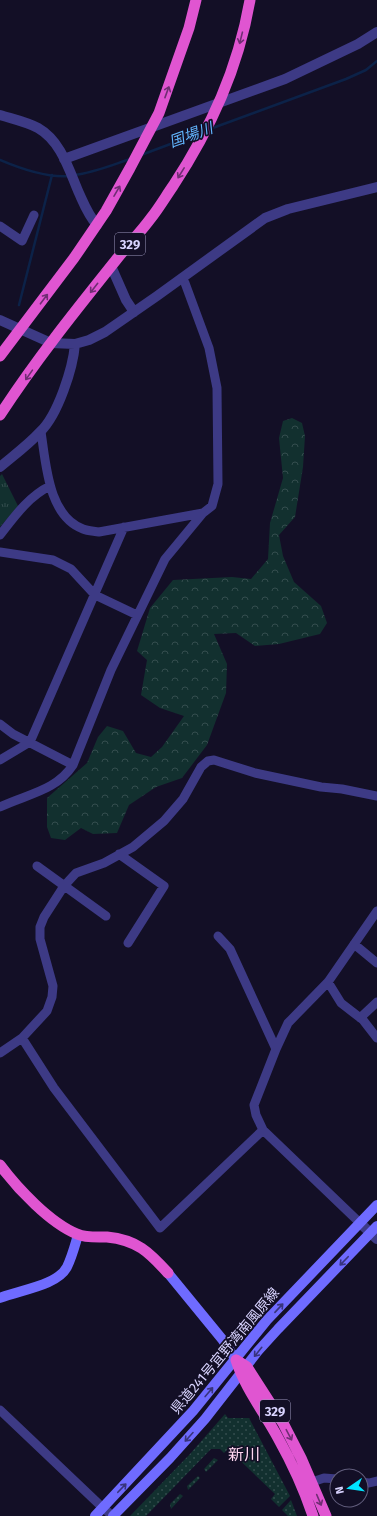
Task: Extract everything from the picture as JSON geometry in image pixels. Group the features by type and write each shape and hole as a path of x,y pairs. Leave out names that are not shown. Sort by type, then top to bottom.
{"highway":[{"name":"329","path":"0,356 21,330 97,225 144,143 159,113 173,76 189,28 196,0"},
{"name":"329","path":"0,415 51,343 111,266 152,217 201,140 226,88 238,52 250,0"},
{"path":"1,1168 48,1216 59,1224 78,1235 115,1238 134,1243 151,1254 168,1273"},
{"name":"329","path":"236,1360 282,1423 301,1458 326,1516"},
{"name":"329","path":"244,1371 301,1485 313,1516"}],"main road":[{"name":"県道241号宜野湾南風原線","path":"95,1516 172,1434 236,1360 267,1320 377,1205"},
{"name":"県道241号宜野湾南風原線","path":"113,1516 170,1458 205,1419 278,1329 375,1233"},
{"path":"0,1298 46,1283 59,1277 67,1268 78,1235"},
{"path":"168,1273 222,1339 236,1360"}],"street":[{"path":"66,163 151,128 285,79 346,50 377,32"},
{"path":"0,115 29,124 39,129 50,137 58,146 89,216 97,225"},
{"path":"0,320 51,343 75,344 89,340 97,337 134,312 265,218 288,209 377,187"},
{"path":"0,226 22,241 34,215"},
{"path":"111,266 126,300 134,312"},
{"path":"0,807 54,785 66,775 73,765 111,670 165,559 203,513 212,506 218,484 217,388 209,348 182,278"},
{"path":"0,467 41,432 52,418 73,362 75,344"},
{"path":"41,432 50,486 55,502 69,520 83,529 98,532 203,513"},
{"path":"0,535 17,513 43,489 50,486"},
{"path":"0,760 30,742 124,527"},
{"path":"0,552 53,560 71,569 95,595 137,615"},
{"path":"0,724 13,734 73,765"},
{"path":"0,1053 19,1040 47,1011 52,997 53,986 40,939 40,927 44,916 64,886 76,873 104,863 133,846 164,822 183,800 201,767 208,761 214,760 255,773 321,788 342,789 377,796"},
{"path":"119,854 164,886 128,943"},
{"path":"37,866 106,916"},
{"path":"375,1233 360,1223 263,1130 256,1115 254,1105 288,1023 328,982 377,911"},
{"path":"218,936 230,949 276,1049"},
{"path":"354,944 377,963"},
{"path":"328,982 341,1003 360,1018 377,1038"},
{"path":"360,1018 377,1002"},
{"path":"19,1040 160,1228 263,1130"},
{"path":"0,1410 102,1508 113,1516"},
{"path":"312,1482 324,1478 329,1478"}],"green space":[{"path":"292,418 302,423 305,436 303,467 295,517 279,535 283,556 294,582 321,606 327,623 320,634 279,644 255,646 236,633 214,634 227,664 226,693 207,745 182,778 156,787 129,805 117,833 93,834 81,828 65,840 51,838 47,827 47,798 87,763 98,737 107,726 123,731 136,753 151,757 162,747 184,716 160,708 141,695 147,660 137,651 150,608 173,580 232,577 251,579 268,559 270,523 283,478 279,438 283,421"},
{"path":"2,474 18,506 0,527 0,476"},
{"path":"225,1414 228,1418 249,1418 290,1496 279,1507 271,1499 275,1494 228,1449 224,1453 220,1449 211,1449 146,1516 130,1516 190,1454"},
{"path":"214,1458 218,1460 206,1472 204,1469"},
{"path":"198,1476 200,1478 188,1490 187,1486"},
{"path":"180,1494 183,1496 171,1509 170,1504"},
{"path":"291,1500 297,1516 288,1516 282,1510"}],"waterway":[{"name":"国場川","path":"210,129 346,79 366,70 377,61"},
{"name":"国場川","path":"141,155 200,133"},
{"name":"国場川","path":"74,175 95,171 130,159"},
{"name":"国場川","path":"0,160 25,170 51,176 69,176"},
{"path":"19,305 52,175"}],"district":[{"name":"新川","path":"244,1454"}]}
